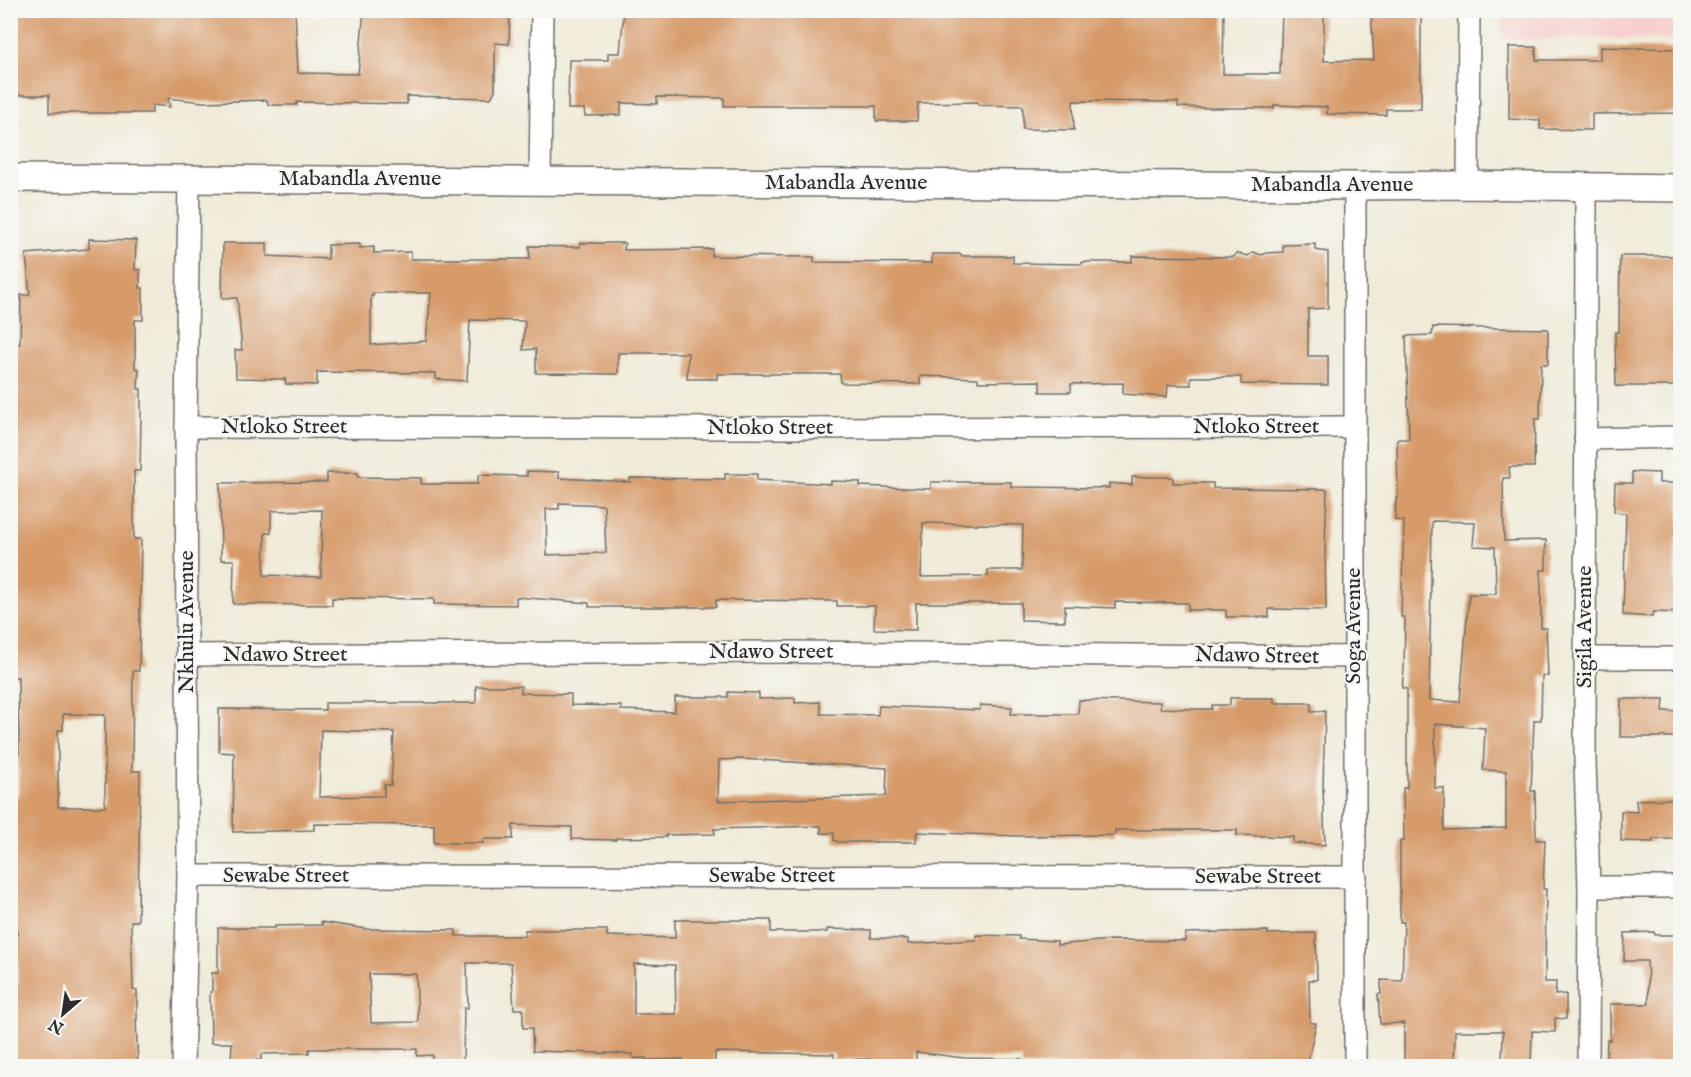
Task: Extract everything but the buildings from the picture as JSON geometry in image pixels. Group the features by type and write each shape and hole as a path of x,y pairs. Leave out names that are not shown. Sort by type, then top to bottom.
{"street":[{"path":"540,181 542,10"},
{"path":"1468,185 1469,10"},
{"name":"Mabandla Avenue","path":"10,178 1680,188"},
{"name":"Nkhulu Avenue","path":"183,1066 188,876 186,427 189,178"},
{"name":"Soga Avenue","path":"1354,1066 1355,186"},
{"name":"Sigila Avenue","path":"1586,187 1585,762 1589,887 1588,1066"},
{"name":"Ntloko Street","path":"186,427 1354,427"},
{"path":"1585,439 1680,437"},
{"name":"Ndawo Street","path":"187,655 790,652 1354,657"},
{"path":"1585,658 1680,658"},
{"name":"Sewabe Street","path":"188,876 1356,877"},
{"path":"1589,887 1680,887"}],"shaded area":[{"path":"1501,11 1680,11 1680,39 1503,39"}]}
